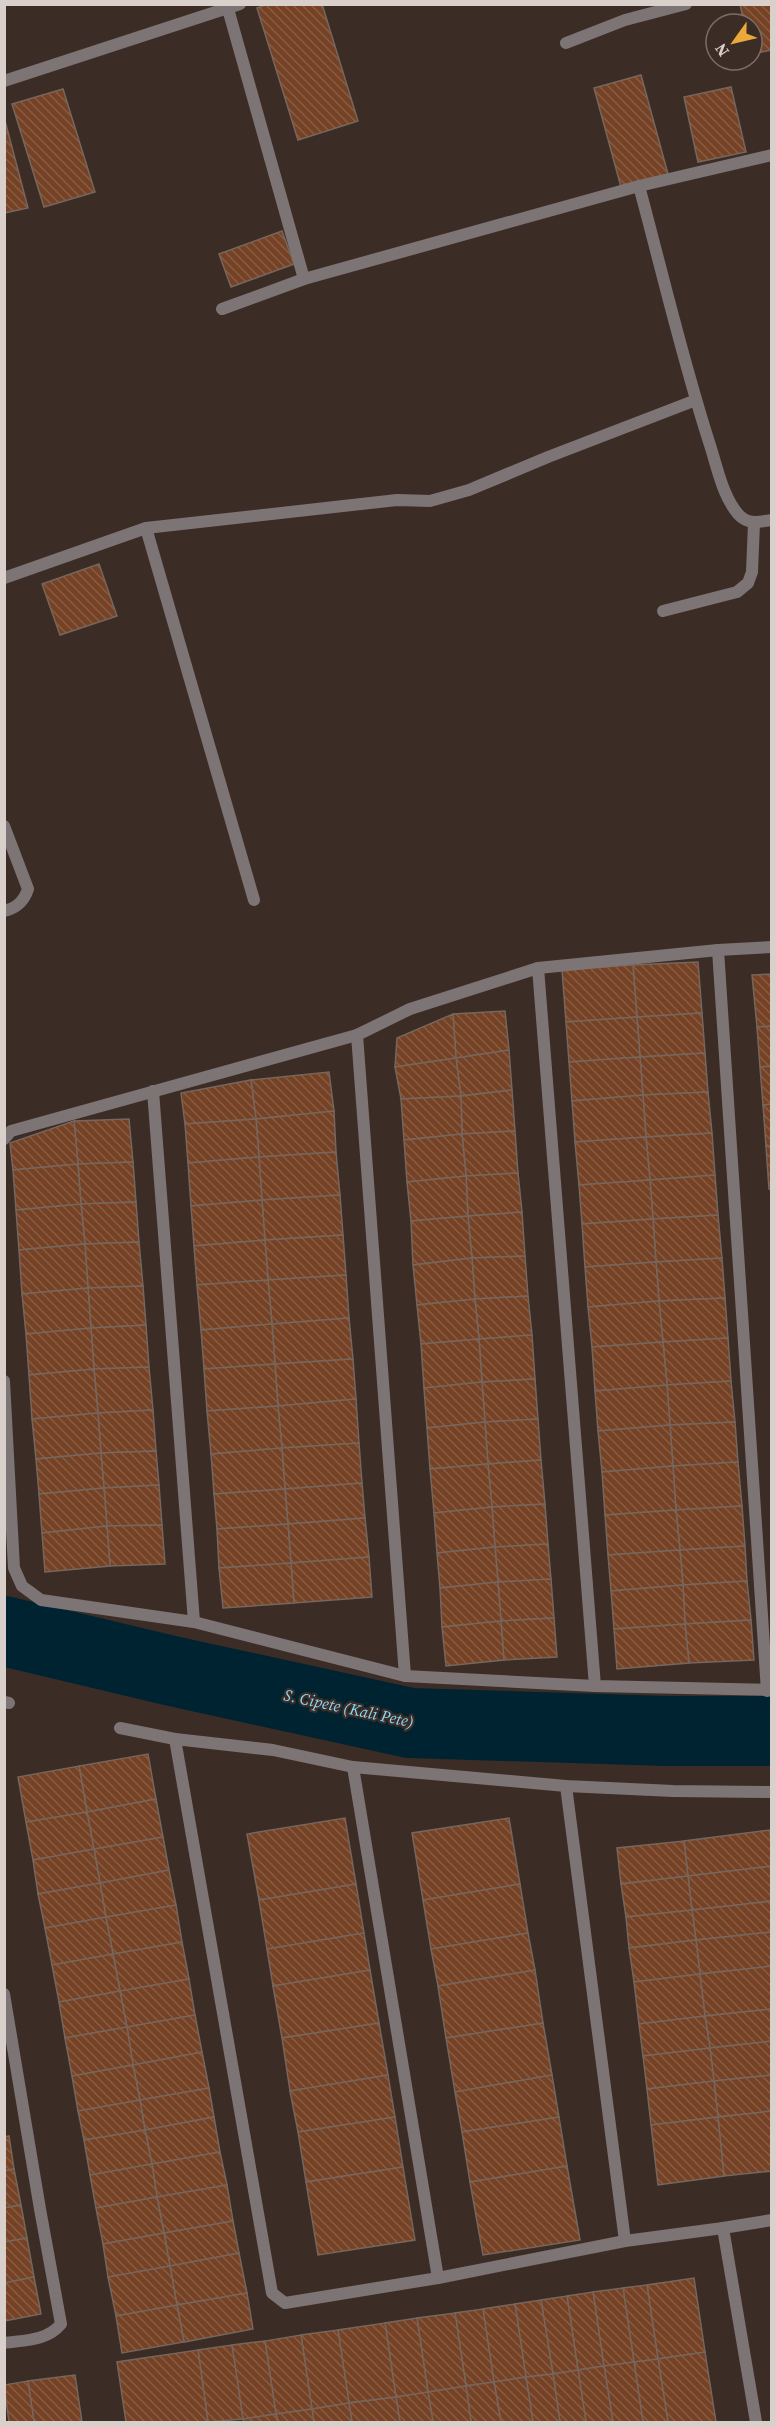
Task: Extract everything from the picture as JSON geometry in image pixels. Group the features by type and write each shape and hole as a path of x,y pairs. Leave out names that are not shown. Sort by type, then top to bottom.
{"street":[{"path":"4,81 240,4"},
{"path":"566,43 625,20 686,4"},
{"path":"228,9 304,279"},
{"path":"222,309 304,279 639,186 771,154"},
{"path":"639,186 696,400 728,500 740,516 754,523 771,520"},
{"path":"4,578 147,528 386,502 430,501 469,490 696,400"},
{"path":"663,611 737,592 748,583 752,572 754,523"},
{"path":"147,528 254,900"},
{"path":"4,826 28,889 24,899 14,909 4,911"},
{"path":"4,1139 11,1131 357,1035 410,1010 538,968 771,947"},
{"path":"4,1380 14,1568 22,1586 41,1600 194,1622 405,1676 595,1686 769,1690 718,950"},
{"path":"538,968 595,1686"},
{"path":"357,1035 405,1676"},
{"path":"153,1091 194,1622"},
{"path":"120,1728 175,1739 273,1750 353,1767 566,1786 673,1791 771,1792"},
{"path":"175,1739 272,2293 285,2303 438,2278 626,2241 771,2220"},
{"path":"353,1767 438,2278"},
{"path":"566,1786 626,2241"},
{"path":"4,1994 61,2324 55,2332 45,2337 4,2343"},
{"path":"723,2228 756,2422"}],"building":[{"path":"268,4 322,4 358,121 298,140 257,8"},
{"path":"740,4 772,4 772,50 764,52 764,12 742,12"},
{"path":"641,75 668,174 621,187 594,88"},
{"path":"731,87 746,152 698,162 684,97"},
{"path":"63,89 95,192 44,207 12,104"},
{"path":"4,117 28,208 4,213"},
{"path":"282,231 294,264 231,287 219,254"},
{"path":"99,564 117,616 60,635 42,584"},
{"path":"698,962 702,1013 637,1017 633,965"},
{"path":"633,965 637,1017 566,1022 562,970"},
{"path":"772,974 772,1026 757,1027 752,975"},
{"path":"505,1011 509,1050 456,1058 453,1014"},
{"path":"702,1013 705,1053 640,1057 637,1017"},
{"path":"453,1014 456,1058 395,1067 397,1038"},
{"path":"637,1017 640,1057 569,1062 566,1022"},
{"path":"772,1026 772,1066 760,1067 757,1027"},
{"path":"509,1050 512,1090 461,1096 456,1058"},
{"path":"705,1053 708,1092 643,1095 640,1057"},
{"path":"640,1057 643,1095 572,1101 569,1062"},
{"path":"456,1058 461,1096 401,1099 395,1067"},
{"path":"772,1066 772,1104 763,1105 760,1067"},
{"path":"329,1072 334,1111 256,1119 251,1080"},
{"path":"251,1080 256,1119 185,1124 181,1093"},
{"path":"512,1090 515,1131 462,1134 461,1096"},
{"path":"708,1092 712,1133 646,1137 643,1095"},
{"path":"643,1095 646,1137 575,1142 572,1101"},
{"path":"461,1096 462,1134 404,1140 401,1099"},
{"path":"772,1104 772,1146 766,1146 763,1105"},
{"path":"334,1111 336,1152 259,1157 256,1119"},
{"path":"129,1119 133,1162 78,1164 74,1121"},
{"path":"256,1119 259,1157 188,1163 185,1124"},
{"path":"74,1121 78,1164 13,1170 10,1143"},
{"path":"515,1131 518,1173 466,1176 462,1134"},
{"path":"712,1133 715,1175 650,1180 646,1137"},
{"path":"462,1134 466,1176 407,1182 404,1140"},
{"path":"646,1137 650,1180 579,1185 575,1142"},
{"path":"766,1146 772,1146 772,1189 769,1189"},
{"path":"336,1152 340,1195 262,1200 259,1157"},
{"path":"259,1157 262,1200 191,1206 188,1163"},
{"path":"133,1162 136,1202 81,1204 78,1164"},
{"path":"78,1164 81,1204 16,1210 13,1170"},
{"path":"518,1173 522,1212 468,1216 466,1176"},
{"path":"715,1175 718,1215 653,1219 650,1180"},
{"path":"466,1176 468,1216 411,1221 407,1182"},
{"path":"650,1180 653,1219 582,1224 579,1185"},
{"path":"340,1195 343,1235 265,1240 262,1200"},
{"path":"262,1200 265,1240 194,1246 191,1206"},
{"path":"136,1202 139,1242 85,1244 81,1204"},
{"path":"81,1204 85,1244 19,1250 16,1210"},
{"path":"522,1212 525,1256 472,1258 468,1216"},
{"path":"718,1215 722,1258 656,1262 653,1219"},
{"path":"468,1216 472,1258 413,1265 411,1221"},
{"path":"653,1219 656,1262 585,1267 582,1224"},
{"path":"343,1235 346,1275 268,1280 265,1240"},
{"path":"265,1240 268,1280 197,1285 194,1246"},
{"path":"139,1242 143,1286 88,1288 85,1244"},
{"path":"85,1244 88,1288 22,1294 19,1250"},
{"path":"525,1256 528,1296 475,1299 472,1258"},
{"path":"472,1258 475,1299 417,1305 413,1265"},
{"path":"722,1258 725,1298 659,1301 656,1262"},
{"path":"656,1262 659,1301 588,1307 585,1267"},
{"path":"346,1275 349,1318 272,1324 268,1280"},
{"path":"268,1280 272,1324 201,1330 197,1285"},
{"path":"143,1286 146,1325 91,1328 88,1288"},
{"path":"88,1288 91,1328 26,1334 22,1294"},
{"path":"528,1296 532,1335 479,1339 475,1299"},
{"path":"725,1298 728,1338 663,1342 659,1301"},
{"path":"475,1299 479,1339 421,1344 417,1305"},
{"path":"659,1301 663,1342 592,1347 588,1307"},
{"path":"349,1318 353,1359 275,1364 272,1324"},
{"path":"272,1324 275,1364 204,1369 201,1330"},
{"path":"146,1325 149,1367 94,1369 91,1328"},
{"path":"91,1328 94,1369 29,1375 26,1334"},
{"path":"532,1335 535,1379 482,1382 479,1339"},
{"path":"728,1338 731,1381 667,1385 663,1342"},
{"path":"479,1339 482,1382 424,1388 421,1344"},
{"path":"663,1342 667,1385 595,1391 592,1347"},
{"path":"353,1359 356,1399 278,1406 275,1364"},
{"path":"275,1364 278,1406 207,1411 204,1369"},
{"path":"149,1367 153,1410 98,1413 94,1369"},
{"path":"94,1369 98,1413 32,1419 29,1375"},
{"path":"535,1379 538,1419 485,1422 482,1382"},
{"path":"731,1381 735,1422 670,1425 667,1385"},
{"path":"482,1382 485,1422 427,1428 424,1388"},
{"path":"667,1385 670,1425 598,1431 595,1391"},
{"path":"356,1399 359,1443 282,1448 278,1406"},
{"path":"278,1406 282,1448 211,1454 207,1411"},
{"path":"153,1410 156,1451 101,1453 98,1413"},
{"path":"98,1413 101,1453 36,1459 32,1419"},
{"path":"538,1419 541,1460 488,1464 485,1422"},
{"path":"485,1422 488,1464 430,1469 427,1428"},
{"path":"735,1422 738,1462 673,1466 670,1425"},
{"path":"670,1425 673,1466 602,1472 598,1431"},
{"path":"359,1443 362,1483 285,1489 282,1448"},
{"path":"282,1448 285,1489 214,1494 211,1454"},
{"path":"156,1451 159,1485 104,1488 101,1453"},
{"path":"101,1453 104,1488 39,1494 36,1459"},
{"path":"541,1460 545,1504 492,1507 488,1464"},
{"path":"738,1462 742,1506 676,1510 673,1466"},
{"path":"488,1464 492,1507 434,1513 430,1469"},
{"path":"673,1466 676,1510 605,1515 602,1472"},
{"path":"362,1483 365,1518 288,1524 285,1489"},
{"path":"159,1485 162,1525 107,1526 104,1488"},
{"path":"104,1488 107,1526 42,1533 39,1494"},
{"path":"285,1489 288,1524 217,1529 214,1494"},
{"path":"545,1504 548,1544 495,1547 492,1507"},
{"path":"742,1506 745,1546 680,1550 676,1510"},
{"path":"492,1507 495,1547 437,1553 434,1513"},
{"path":"676,1510 680,1550 608,1555 605,1515"},
{"path":"365,1518 369,1557 291,1563 288,1524"},
{"path":"288,1524 291,1563 219,1568 217,1529"},
{"path":"162,1525 165,1564 110,1566 107,1526"},
{"path":"107,1526 110,1566 45,1572 42,1533"},
{"path":"548,1544 551,1579 498,1582 495,1547"},
{"path":"745,1546 747,1581 683,1585 680,1550"},
{"path":"495,1547 498,1582 440,1588 437,1553"},
{"path":"680,1550 683,1585 611,1591 608,1555"},
{"path":"369,1557 372,1597 294,1603 291,1563"},
{"path":"291,1563 294,1603 223,1608 219,1568"},
{"path":"551,1579 554,1618 501,1621 498,1582"},
{"path":"747,1581 751,1620 685,1624 683,1585"},
{"path":"498,1582 501,1621 442,1627 440,1588"},
{"path":"683,1585 685,1624 614,1629 611,1591"},
{"path":"554,1618 557,1657 504,1660 501,1621"},
{"path":"751,1620 754,1660 689,1663 685,1624"},
{"path":"501,1621 504,1660 446,1666 442,1627"},
{"path":"685,1624 689,1663 617,1669 614,1629"},
{"path":"148,1754 156,1799 87,1812 79,1766"},
{"path":"79,1766 87,1812 26,1822 18,1777"},
{"path":"156,1799 163,1837 94,1849 87,1812"},
{"path":"87,1812 94,1849 33,1860 26,1822"},
{"path":"345,1818 356,1884 259,1900 247,1834"},
{"path":"509,1818 520,1884 423,1900 412,1833"},
{"path":"770,1830 772,1866 688,1876 684,1841"},
{"path":"163,1837 169,1870 100,1883 94,1849"},
{"path":"684,1841 688,1876 621,1884 617,1848"},
{"path":"94,1849 100,1883 38,1894 33,1860"},
{"path":"772,1866 772,1901 692,1910 688,1876"},
{"path":"169,1870 176,1905 106,1917 100,1883"},
{"path":"688,1876 692,1910 626,1917 621,1884"},
{"path":"100,1883 106,1917 45,1928 38,1894"},
{"path":"356,1884 364,1933 267,1949 259,1900"},
{"path":"520,1884 528,1933 431,1949 423,1900"},
{"path":"772,1901 772,1932 696,1940 692,1910"},
{"path":"176,1905 182,1942 113,1954 106,1917"},
{"path":"692,1910 696,1940 629,1948 626,1917"},
{"path":"106,1917 113,1954 52,1965 45,1928"},
{"path":"772,1932 772,1966 700,1974 696,1940"},
{"path":"364,1933 370,1970 273,1986 267,1949"},
{"path":"528,1933 535,1970 438,1986 431,1949"},
{"path":"696,1940 700,1974 634,1982 629,1948"},
{"path":"182,1942 189,1979 120,1991 113,1954"},
{"path":"113,1954 120,1991 59,2002 52,1965"},
{"path":"772,1966 772,2009 705,2016 700,1974"},
{"path":"370,1970 379,2023 282,2038 273,1986"},
{"path":"535,1970 543,2023 446,2038 438,1986"},
{"path":"700,1974 705,2016 639,2024 634,1982"},
{"path":"189,1979 195,2015 127,2027 120,1991"},
{"path":"120,1991 127,2027 65,2038 59,2002"},
{"path":"772,2009 772,2041 710,2048 705,2016"},
{"path":"195,2015 202,2052 133,2065 127,2027"},
{"path":"705,2016 710,2048 643,2056 639,2024"},
{"path":"379,2023 388,2075 290,2091 282,2038"},
{"path":"543,2023 552,2075 455,2092 446,2038"},
{"path":"127,2027 133,2065 72,2076 65,2038"},
{"path":"772,2041 772,2075 714,2081 710,2048"},
{"path":"710,2048 714,2081 647,2089 643,2056"},
{"path":"202,2052 209,2088 140,2100 133,2065"},
{"path":"133,2065 140,2100 78,2111 72,2076"},
{"path":"388,2075 395,2117 298,2132 290,2091"},
{"path":"552,2075 559,2117 462,2132 455,2092"},
{"path":"772,2075 772,2111 718,2117 714,2081"},
{"path":"714,2081 718,2117 651,2125 647,2089"},
{"path":"209,2088 214,2117 145,2130 140,2100"},
{"path":"140,2100 145,2130 84,2140 78,2111"},
{"path":"772,2111 772,2171 724,2176 718,2117"},
{"path":"214,2117 220,2152 152,2164 145,2130"},
{"path":"395,2117 403,2167 306,2182 298,2132"},
{"path":"559,2117 567,2166 470,2182 462,2132"},
{"path":"718,2117 724,2176 658,2185 651,2125"},
{"path":"145,2130 152,2164 90,2175 84,2140"},
{"path":"9,2136 14,2169 4,2171 4,2137"},
{"path":"220,2152 227,2185 157,2197 152,2164"},
{"path":"152,2164 157,2197 96,2208 90,2175"},
{"path":"567,2166 580,2240 483,2255 470,2182"},
{"path":"403,2167 415,2240 318,2255 306,2182"},
{"path":"14,2169 21,2205 4,2208 4,2171"},
{"path":"227,2185 233,2221 164,2233 157,2197"},
{"path":"157,2197 164,2233 103,2244 96,2208"},
{"path":"21,2205 27,2238 4,2242 4,2208"},
{"path":"233,2221 239,2253 170,2266 164,2233"},
{"path":"164,2233 170,2266 108,2277 103,2244"},
{"path":"27,2238 34,2277 4,2283 4,2242"},
{"path":"239,2253 247,2293 177,2305 170,2266"},
{"path":"170,2266 177,2305 116,2316 108,2277"},
{"path":"34,2277 41,2314 4,2321 4,2283"},
{"path":"694,2278 705,2352 658,2359 647,2285"},
{"path":"647,2285 658,2359 634,2362 623,2288"},
{"path":"623,2288 634,2362 604,2366 593,2292"},
{"path":"593,2292 604,2366 578,2370 567,2296"},
{"path":"247,2293 253,2329 184,2342 177,2305"},
{"path":"567,2296 578,2370 553,2374 541,2300"},
{"path":"541,2300 553,2374 526,2377 515,2304"},
{"path":"515,2304 526,2377 494,2382 483,2309"},
{"path":"177,2305 184,2342 122,2353 116,2316"},
{"path":"483,2309 494,2382 466,2386 455,2313"},
{"path":"455,2313 466,2386 428,2392 417,2318"},
{"path":"417,2318 428,2392 396,2397 385,2323"},
{"path":"385,2323 396,2397 349,2403 338,2330"},
{"path":"338,2330 349,2403 312,2409 301,2335"},
{"path":"301,2335 312,2409 276,2414 265,2341"},
{"path":"265,2341 276,2414 243,2419 232,2345"},
{"path":"232,2345 243,2419 208,2422 198,2350"},
{"path":"198,2350 208,2422 126,2422 117,2362"},
{"path":"705,2352 716,2422 668,2422 658,2359"},
{"path":"658,2359 668,2422 643,2422 634,2362"},
{"path":"634,2362 643,2422 613,2422 604,2366"},
{"path":"604,2366 613,2422 586,2422 578,2370"},
{"path":"578,2370 586,2422 560,2422 553,2374"},
{"path":"553,2374 560,2422 533,2422 526,2377"},
{"path":"75,2375 82,2422 34,2422 28,2381"},
{"path":"526,2377 533,2422 501,2422 494,2382"},
{"path":"28,2381 34,2422 9,2422 4,2385"},
{"path":"494,2382 501,2422 471,2422 466,2386"},
{"path":"466,2386 471,2422 433,2422 428,2392"},
{"path":"428,2392 433,2422 400,2422 396,2397"},
{"path":"396,2397 400,2422 352,2422 349,2403"},
{"path":"349,2403 352,2422 314,2422 312,2409"},
{"path":"312,2409 314,2422 278,2422 276,2414"},
{"path":"276,2414 278,2422 244,2422 243,2419"}],"waterway":[{"name":"S. Cipete (Kali Pete)","path":"4,1631 172,1671 410,1723 666,1731 772,1731"}]}
